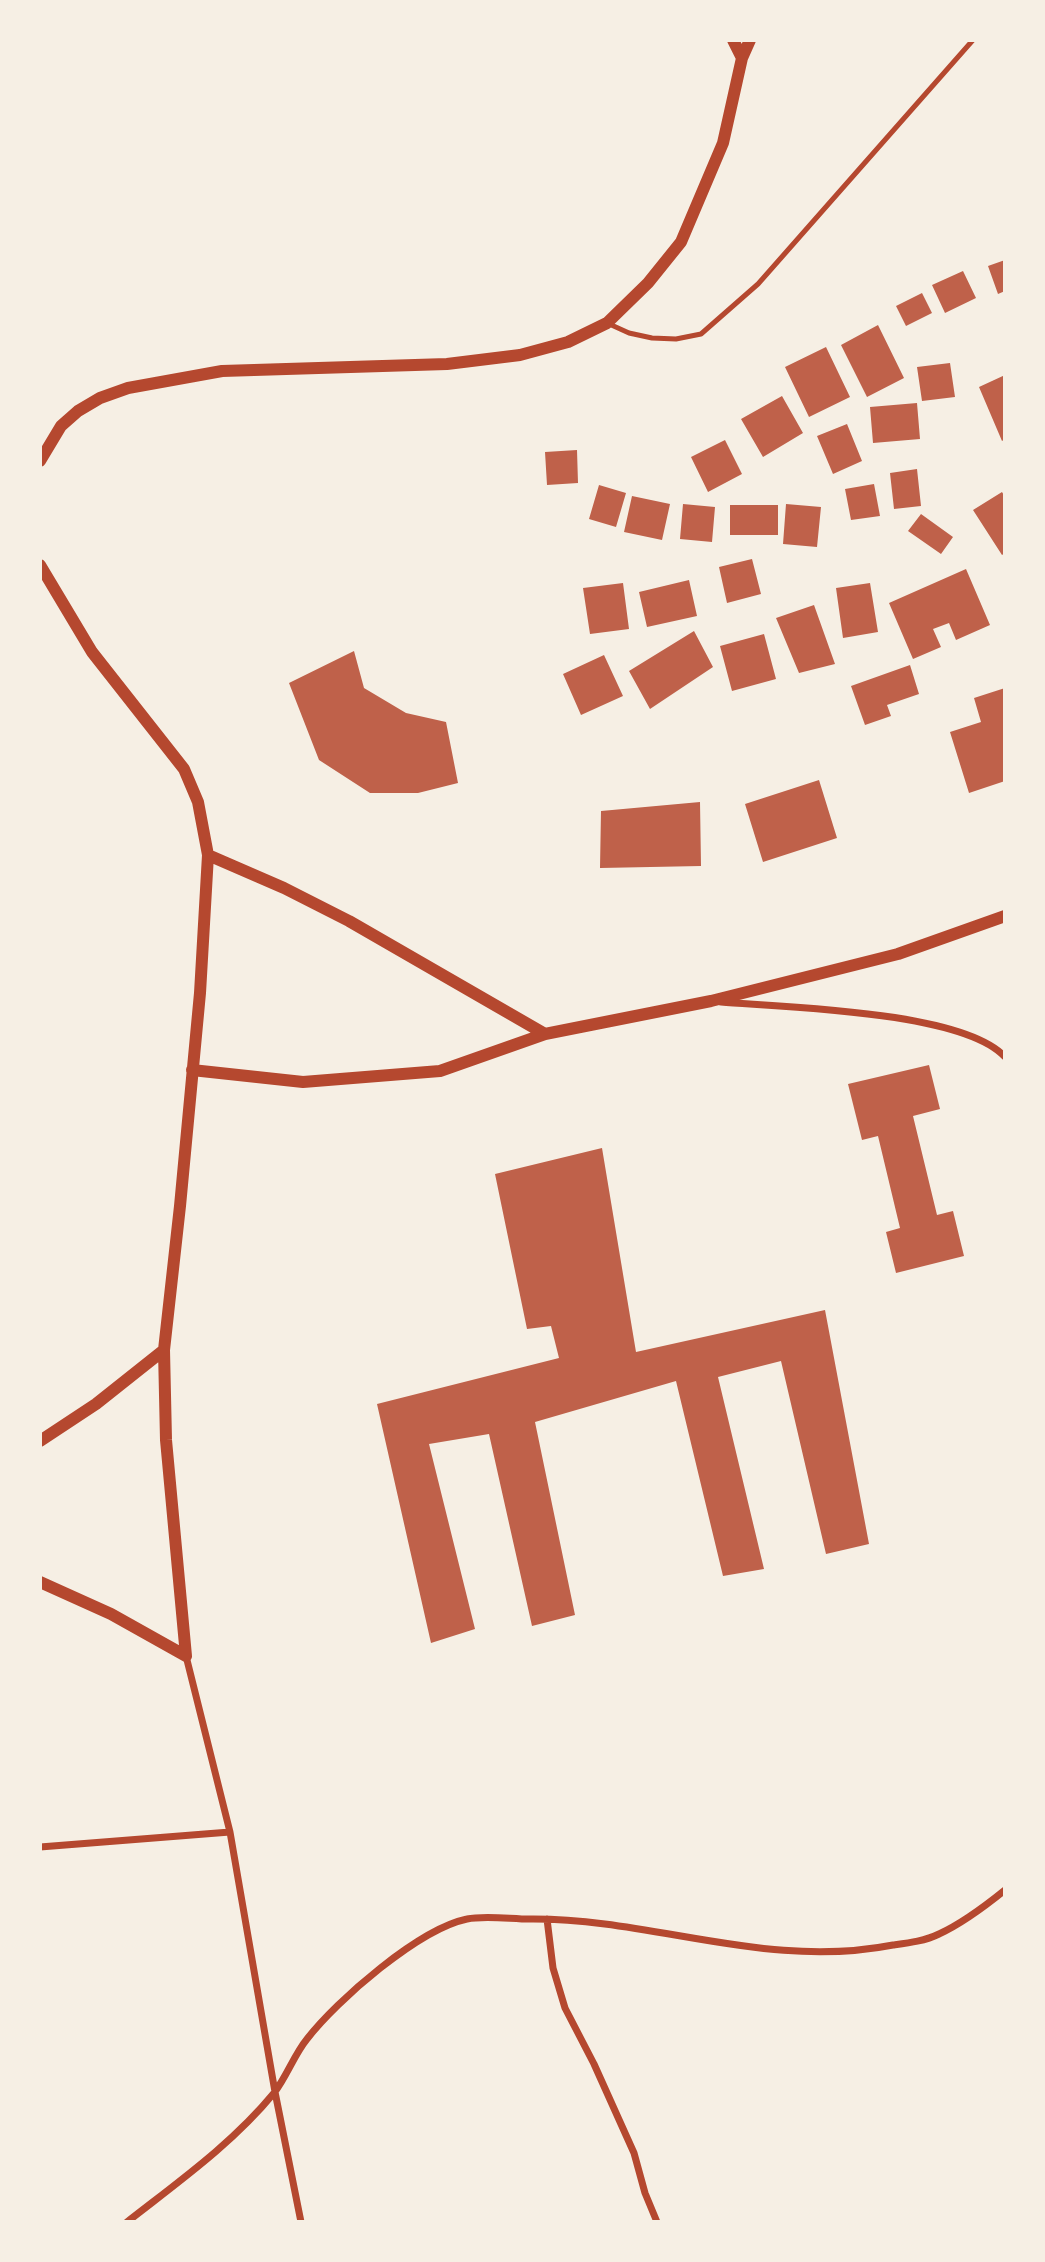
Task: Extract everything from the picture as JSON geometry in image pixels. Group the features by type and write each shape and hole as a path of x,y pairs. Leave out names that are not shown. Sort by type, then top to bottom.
{"street":[{"path":"733,40 742,58"},
{"path":"41,458 61,426 78,411 100,398 128,388 222,371 447,364 520,355 568,342 607,323 648,284 681,242 723,143 742,58 750,40"},
{"path":"40,565 92,652 184,769 198,802 208,855 205,933 164,1350 166,1440 186,1656 230,1832 275,2092 301,2222"},
{"path":"208,855 284,888 349,921 545,1034"},
{"path":"192,1070 303,1083 440,1071 545,1034 711,1001 898,954 1005,916"},
{"path":"711,1001 895,1017 951,1030 980,1041 1005,1057"},
{"path":"40,1441 96,1404 164,1350"},
{"path":"40,1582 111,1614 186,1656"},
{"path":"40,1847 230,1832"},
{"path":"127,2222 220,2149 275,2092 307,2039 336,2007 427,1935 467,1919 547,1919 653,1931 758,1950 863,1951 937,1936 967,1919 1005,1890"},
{"path":"547,1919 553,1968 565,2008 594,2064 634,2153 645,2193 657,2222"}],"lane":[{"path":"607,323 629,333 652,338 676,339 701,334 758,284 973,40"}],"building":[{"path":"1005,260 1005,291 998,294 988,266"},
{"path":"963,271 976,298 945,313 932,285"},
{"path":"922,293 932,313 906,326 896,306"},
{"path":"878,325 904,378 867,397 841,345"},
{"path":"826,347 850,397 809,417 785,367"},
{"path":"950,363 955,397 922,401 917,367"},
{"path":"1005,375 1005,439 1002,441 979,387"},
{"path":"782,396 803,433 763,457 741,419"},
{"path":"917,403 920,439 873,443 870,407"},
{"path":"847,424 862,461 833,474 817,436"},
{"path":"725,440 742,474 708,492 691,457"},
{"path":"577,450 578,483 547,485 545,452"},
{"path":"917,469 921,506 894,509 890,473"},
{"path":"874,484 880,516 851,520 845,489"},
{"path":"599,485 626,493 616,527 589,519"},
{"path":"1002,492 1005,497 1005,553 1002,555 973,510"},
{"path":"632,496 670,504 662,540 624,532"},
{"path":"683,504 715,507 712,542 680,539"},
{"path":"786,504 821,507 817,547 783,544"},
{"path":"730,505 778,505 778,535 730,535"},
{"path":"921,514 953,537 941,554 908,531"},
{"path":"752,559 761,594 727,603 719,567"},
{"path":"966,569 990,625 956,640 949,623 933,629 941,647 913,659 889,603"},
{"path":"689,580 697,616 647,627 639,592"},
{"path":"623,583 629,629 590,634 583,588"},
{"path":"870,583 878,632 843,638 836,588"},
{"path":"814,605 835,664 799,673 776,618"},
{"path":"694,631 713,667 650,709 629,671"},
{"path":"764,634 776,679 732,691 720,646"},
{"path":"354,651 364,688 406,713 446,722 458,783 418,793 370,793 319,760 289,683"},
{"path":"604,655 623,696 581,715 563,674"},
{"path":"910,665 919,694 887,705 891,716 865,725 851,686"},
{"path":"1005,688 1005,781 969,793 950,732 981,722 974,698"},
{"path":"819,780 837,838 763,862 745,804"},
{"path":"700,802 701,866 600,868 601,811"},
{"path":"929,1065 940,1109 913,1116 937,1215 953,1211 964,1256 896,1273 886,1232 900,1228 878,1136 862,1140 848,1084"},
{"path":"602,1148 636,1352 825,1310 869,1544 826,1554 781,1361 718,1377 764,1569 723,1576 676,1381 535,1422 575,1615 532,1626 489,1434 429,1444 475,1629 431,1643 377,1404 559,1358 551,1326 527,1329 495,1174"}]}
